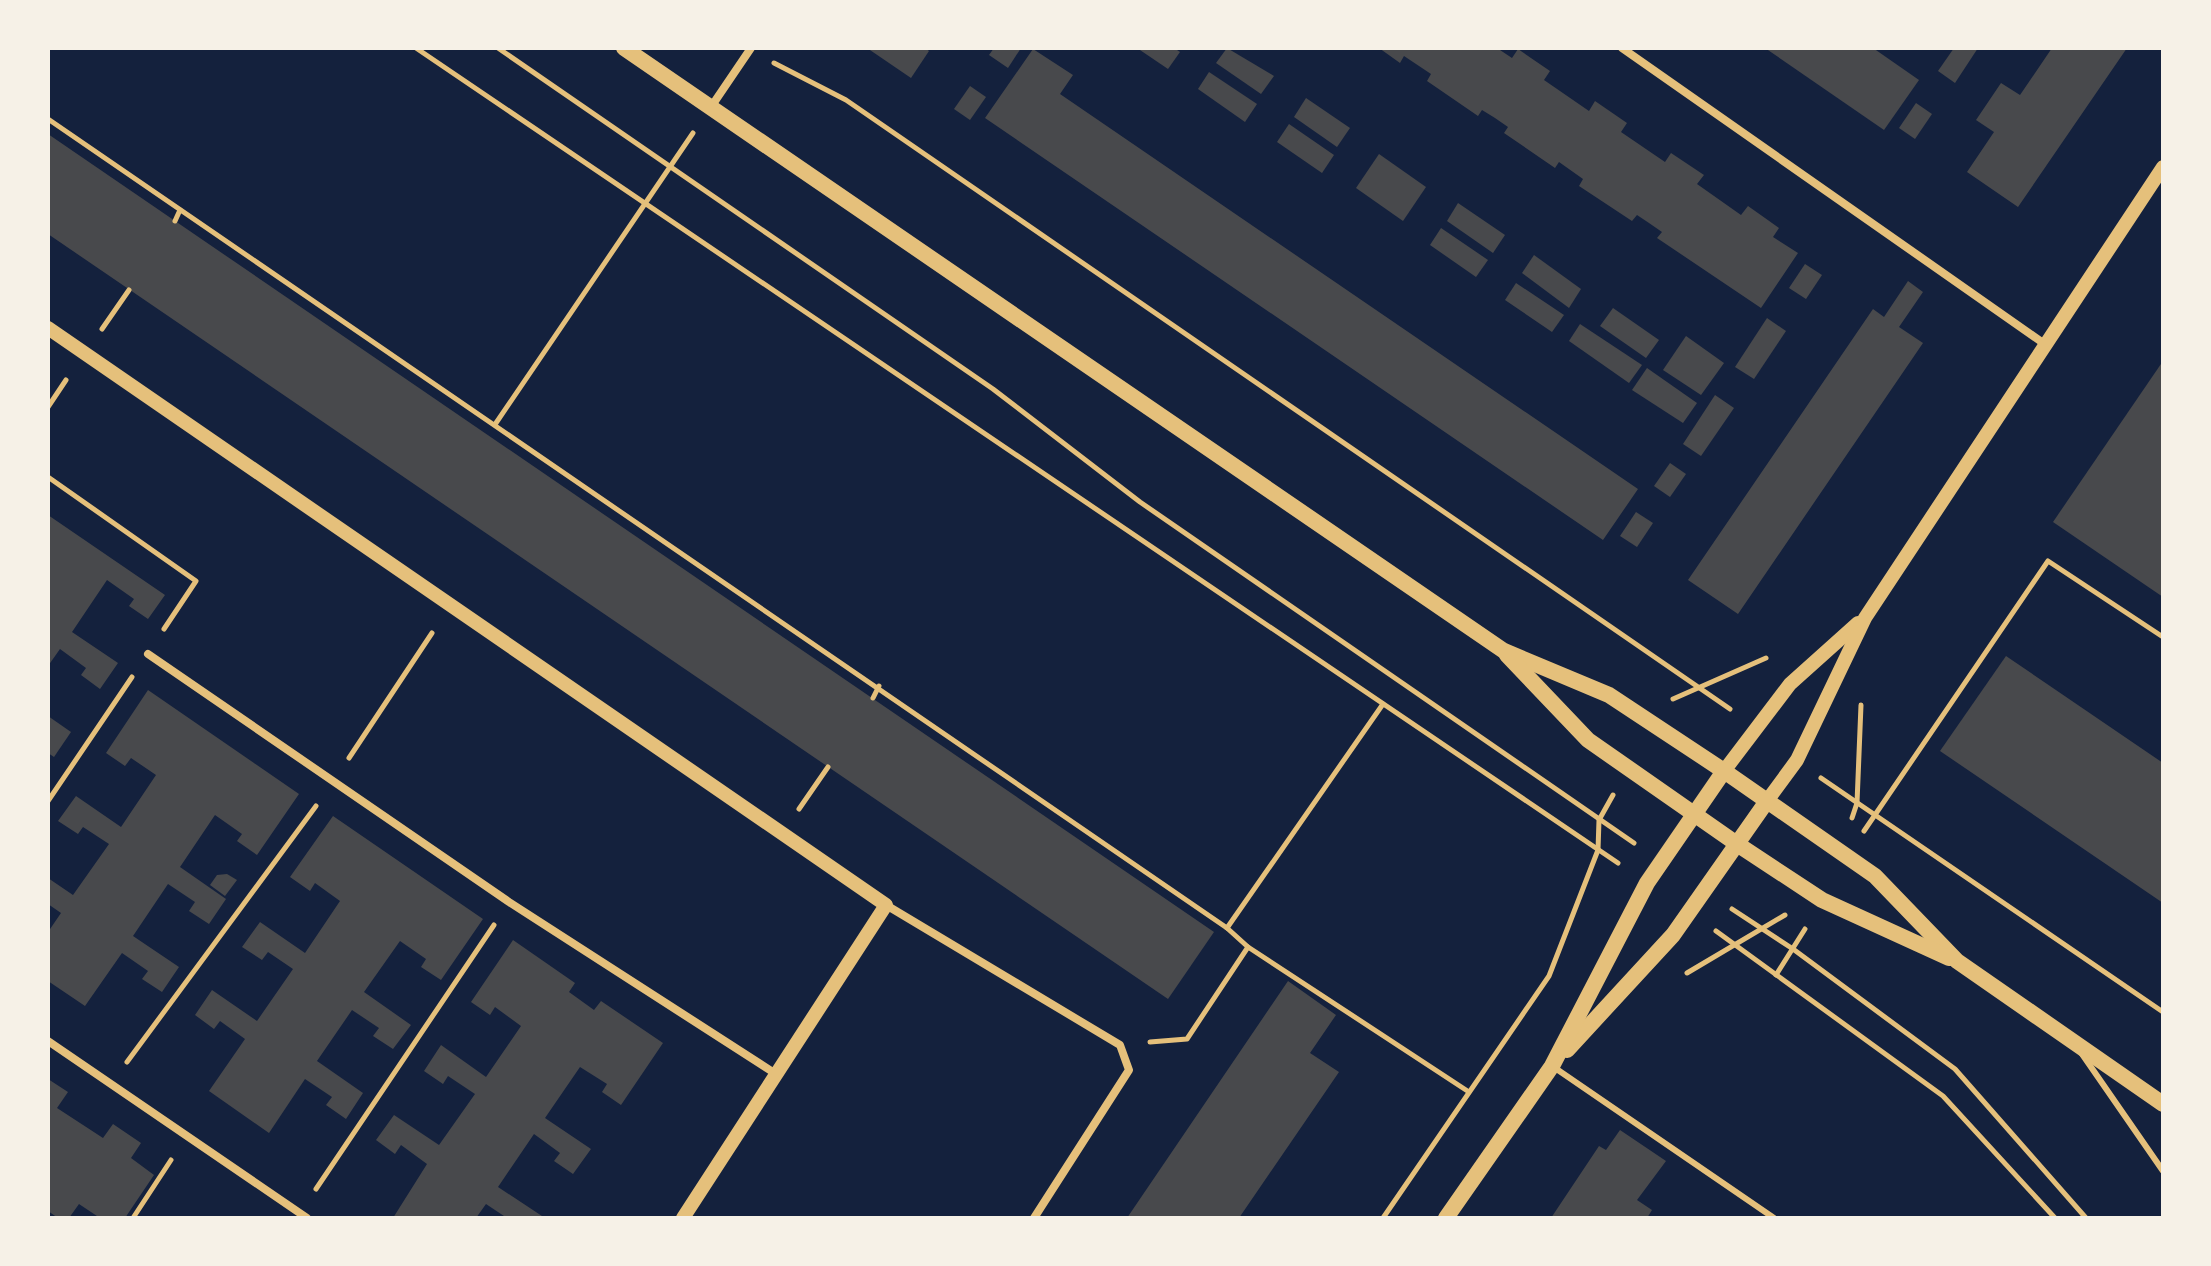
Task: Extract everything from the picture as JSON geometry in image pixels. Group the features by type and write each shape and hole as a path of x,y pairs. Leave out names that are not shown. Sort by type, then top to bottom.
{"main road":[{"path":"624,48 1504,651 1609,695 1724,771 1875,876 1957,961"},
{"path":"1504,651 1588,740 1737,844 1822,900 1957,961 2163,1104"},
{"path":"1446,1218 1552,1066 1661,862 1724,771"},
{"path":"1552,1066 1673,935 1767,801"}],"street":[{"path":"1622,48 2047,346"},
{"path":"710,108 750,49"},
{"path":"1767,801 1797,760 1865,618 2163,167"},
{"path":"48,328 886,905 1120,1045 1129,1070 1034,1218"},
{"path":"1724,771 1790,684 1865,618"},
{"path":"148,654 509,902 776,1074"},
{"path":"683,1218 886,905"},
{"path":"48,1041 303,1216"}],"lane":[{"path":"2073,1042 2163,1171"},
{"path":"1552,1066 1774,1218"}],"path":[{"path":"416,48 644,206 1598,850"},
{"path":"498,48 993,389 1140,502 1661,862"},
{"path":"750,49 846,100 1700,686 1754,728"},
{"path":"48,119 879,686 1227,928 1248,947 1469,1092"},
{"path":"496,423 670,167"},
{"path":"175,221 180,210"},
{"path":"85,353 129,290"},
{"path":"48,477 196,581 48,801"},
{"path":"1849,857 2048,561 2163,637"},
{"path":"110,1085 334,780 450,605"},
{"path":"873,698 879,686"},
{"path":"1834,847 1849,824 1857,803 1861,695"},
{"path":"1227,928 1383,704"},
{"path":"1797,760 2163,1012"},
{"path":"782,834 828,767"},
{"path":"1383,1218 1549,976 1598,850 1599,820"},
{"path":"1762,930 1790,911 1804,890"},
{"path":"1705,891 1793,949 1955,1069 2086,1218"},
{"path":"1776,975 1822,900"},
{"path":"303,1216 509,902"},
{"path":"1690,912 1943,1096 2055,1218"},
{"path":"1120,1045 1187,1039 1248,947"},
{"path":"133,1218 187,1136"}],"building":[{"path":"867,48 925,48 929,51 911,78"},
{"path":"994,48 1021,48 1008,68 989,55"},
{"path":"1137,48 1174,48 1180,52 1168,69"},
{"path":"1227,48 1274,76 1261,94 1216,63"},
{"path":"1379,48 1497,48 1512,58 1518,49 1550,71 1544,80 1589,111 1595,101 1627,123 1621,132 1665,162 1671,153 1704,175 1697,184 1741,215 1748,206 1779,228 1773,237 1798,253 1761,308 1657,238 1662,232 1649,223 1637,215 1632,221 1579,186 1583,179 1559,162 1555,168 1504,133 1508,127 1495,118 1482,110 1478,116 1427,81 1431,74 1404,56 1400,63"},
{"path":"1765,48 1873,48 1919,80 1884,130"},
{"path":"1954,48 1978,48 1955,83 1938,71"},
{"path":"2052,48 2127,48 2018,207 1967,172 1994,132 1976,120 2001,83 2020,95"},
{"path":"1033,49 1073,75 1060,94 1638,489 1603,540 985,118"},
{"path":"1209,72 1257,104 1245,122 1198,89"},
{"path":"970,86 986,97 970,120 954,109"},
{"path":"1306,98 1350,128 1337,147 1294,117"},
{"path":"1916,103 1932,114 1915,139 1899,128"},
{"path":"1289,124 1334,155 1322,173 1277,142"},
{"path":"48,134 1214,932 1168,999 48,234"},
{"path":"1379,154 1426,187 1403,221 1356,188"},
{"path":"1458,203 1505,235 1493,253 1447,221"},
{"path":"1441,228 1488,260 1476,277 1430,245"},
{"path":"1534,255 1581,289 1569,308 1522,273"},
{"path":"1805,264 1822,275 1806,299 1789,288"},
{"path":"1908,281 1923,292 1899,327 1923,343 1738,614 1688,580 1873,309 1884,317"},
{"path":"1516,283 1564,315 1552,332 1505,300"},
{"path":"1613,308 1659,340 1646,358 1600,326"},
{"path":"1767,318 1786,331 1754,379 1735,367"},
{"path":"1580,324 1642,365 1629,383 1569,341"},
{"path":"1686,336 1724,363 1701,395 1663,370"},
{"path":"2163,361 2163,597 2053,522"},
{"path":"1647,368 1697,403 1683,423 1632,390"},
{"path":"1715,395 1734,408 1701,456 1683,444"},
{"path":"1670,463 1686,474 1670,497 1654,486"},
{"path":"1636,512 1653,523 1637,547 1620,536"},
{"path":"48,515 165,595 148,619 129,606 134,599 107,580 72,632 118,663 100,689 81,675 86,668 60,649 48,666"},
{"path":"2006,656 2163,763 2163,903 1940,751"},
{"path":"148,690 299,794 257,855 237,841 242,834 215,815 180,867 226,899 209,924 189,911 195,902 168,884 133,936 179,967 162,992 142,979 148,971 122,953 85,1006 48,981 48,932 61,913 48,904 48,878 73,895 109,844 83,827 78,834 58,821 76,796 121,827 156,775 131,758 125,766 106,753"},
{"path":"48,716 71,732 54,757 48,753"},
{"path":"333,816 483,919 441,980 421,967 426,959 400,941 364,992 411,1025 393,1049 373,1036 379,1028 352,1010 317,1061 363,1093 346,1119 326,1105 332,1097 305,1079 269,1133 209,1091 245,1039 220,1021 214,1029 195,1015 212,990 257,1021 293,969 268,952 262,960 242,947 260,922 305,953 340,901 315,883 310,891 290,877"},
{"path":"227,874 237,880 225,896 210,885 217,875"},
{"path":"513,940 575,983 569,992 594,1010 601,1001 663,1043 621,1105 602,1092 607,1084 580,1067 545,1118 591,1149 573,1174 554,1161 560,1153 534,1134 498,1187 545,1218 507,1218 486,1204 476,1218 393,1218 427,1164 401,1145 395,1154 376,1140 394,1115 439,1145 475,1094 448,1076 443,1084 424,1071 441,1045 486,1077 521,1026 495,1007 490,1015 471,1002"},
{"path":"1288,981 1336,1015 1310,1053 1339,1072 1239,1218 1127,1218"},
{"path":"48,1079 68,1092 57,1108 103,1138 113,1124 141,1143 131,1158 154,1175 125,1218 100,1218 79,1204 69,1218 58,1218 48,1211"},
{"path":"1620,1130 1666,1161 1637,1200 1652,1210 1647,1218 1551,1218 1599,1146 1606,1150"}]}
